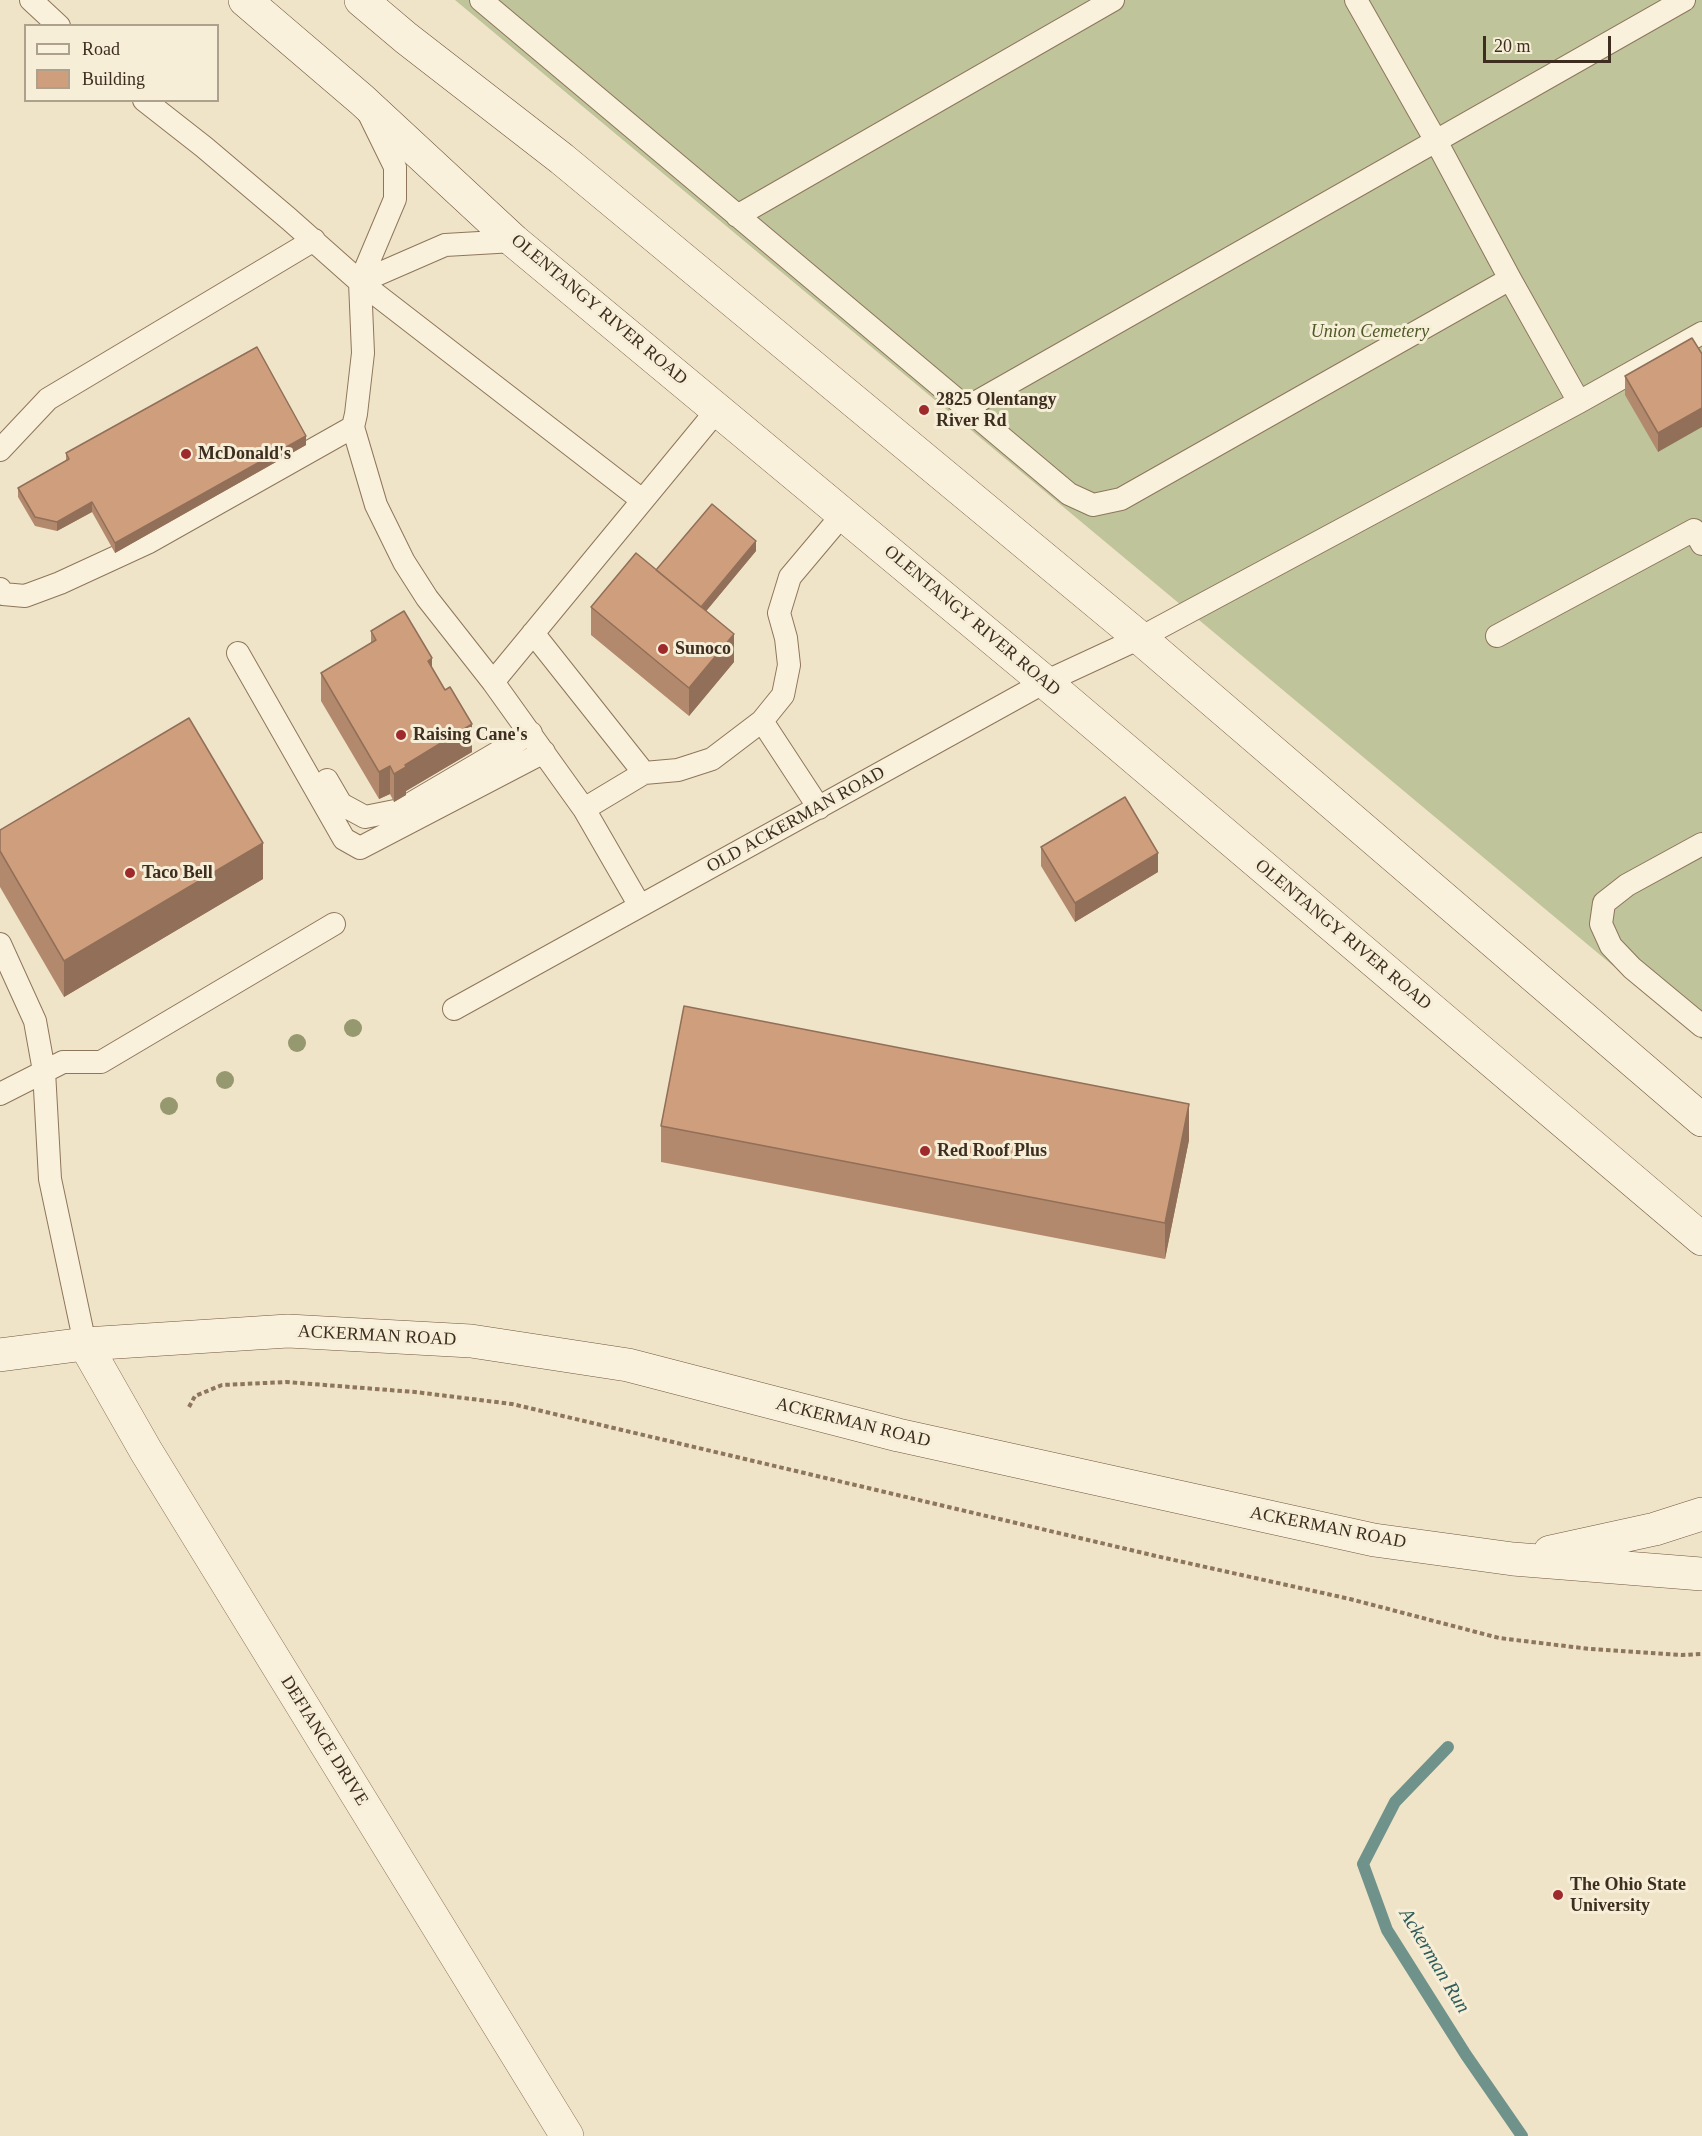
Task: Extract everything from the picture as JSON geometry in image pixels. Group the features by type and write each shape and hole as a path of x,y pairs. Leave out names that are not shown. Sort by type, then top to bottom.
{"main road":[{"name":"OLENTANGY RIVER ROAD","path":"245,0 362,100 514,241 1045,682 1702,1239"},
{"path":"361,0 406,38 562,159 1140,638 1702,1120"},
{"path":"1676,1218 1702,1251"},
{"name":"ACKERMAN ROAD","path":"0,1355 85,1344 288,1331 471,1341 628,1365 898,1435 1374,1540 1513,1559 1702,1574"},
{"name":"DEFIANCE DRIVE","path":"85,1344 132,1428 567,2136"},
{"path":"1513,1559 1655,1529 1702,1514"}],"lane":[{"path":"31,0 57,24"},
{"path":"481,0 1069,494 1093,505 1121,500 1510,279"},
{"path":"737,216 1113,0"},
{"path":"1356,0 1579,402"},
{"path":"966,408 1684,0"},
{"path":"362,100 395,167 395,199 360,282 363,353 353,428 376,505 404,562 427,598 493,682 584,808 640,906"},
{"path":"147,102 204,147 360,282 642,500"},
{"path":"0,450 48,399 314,240"},
{"path":"360,282 445,245 514,241"},
{"name":"OLD ACKERMAN ROAD","path":"454,1009 1045,682 1140,638 1579,402 1702,333"},
{"path":"493,682 718,409"},
{"path":"0,589 3,594 25,596 60,583 149,542 353,428"},
{"path":"584,808 644,773 678,770 712,759 762,721 783,695 789,665 786,638 779,613 790,577 843,514"},
{"path":"1497,636 1694,530 1702,544"},
{"path":"533,633 644,773"},
{"path":"531,733 400,810 365,817 341,804 243,650 344,839 360,848 544,752"},
{"path":"762,721 819,808"},
{"path":"1702,844 1619,891 1604,903 1601,924 1611,946 1632,968 1702,1026"},
{"path":"0,1094 63,1062 101,1062 334,924"},
{"path":"0,944 35,1021 44,1071 50,1179 85,1344"}],"path":[{"path":"189,1407 195,1396 222,1385 286,1382 415,1392 512,1404 1156,1556 1350,1599 1499,1638 1590,1649 1682,1655 1702,1654"}],"green space":[{"name":"Union Cemetery","path":"455,0 1702,0 1702,1040 1217,635"}],"building":[{"path":"1692,338 1702,354 1702,408 1658,433 1625,376"},
{"name":"McDonald's","path":"257,347 306,436 115,543 92,502 57,522 35,517 18,488 69,459 66,453"},
{"name":"Sunoco","path":"712,504 756,541 701,607 656,570"},
{"path":"636,553 734,634 689,688 591,607"},
{"name":"Raising Cane's","path":"404,611 432,658 428,661 445,690 450,687 472,724 394,774 390,766 379,772 321,673 376,640 371,631"},
{"name":"Taco Bell","path":"189,718 263,843 64,961 0,851 0,830"},
{"path":"1125,797 1158,853 1075,903 1041,847"},
{"name":"Red Roof Plus","path":"684,1006 1189,1104 1165,1223 661,1126"}],"waterway":[{"name":"Ackerman Run","path":"1448,1747 1395,1802 1363,1864 1387,1930 1466,2055 1522,2136"}],"place":[{"name":"2825 Olentangy River Rd","path":"924,410"},
{"name":"McDonald's","path":"186,454"},
{"name":"Sunoco","path":"663,649"},
{"name":"Raising Cane's","path":"401,735"},
{"name":"Taco Bell","path":"130,873"},
{"name":"Red Roof Plus","path":"925,1151"},
{"name":"The Ohio State University","path":"1558,1895"}]}
